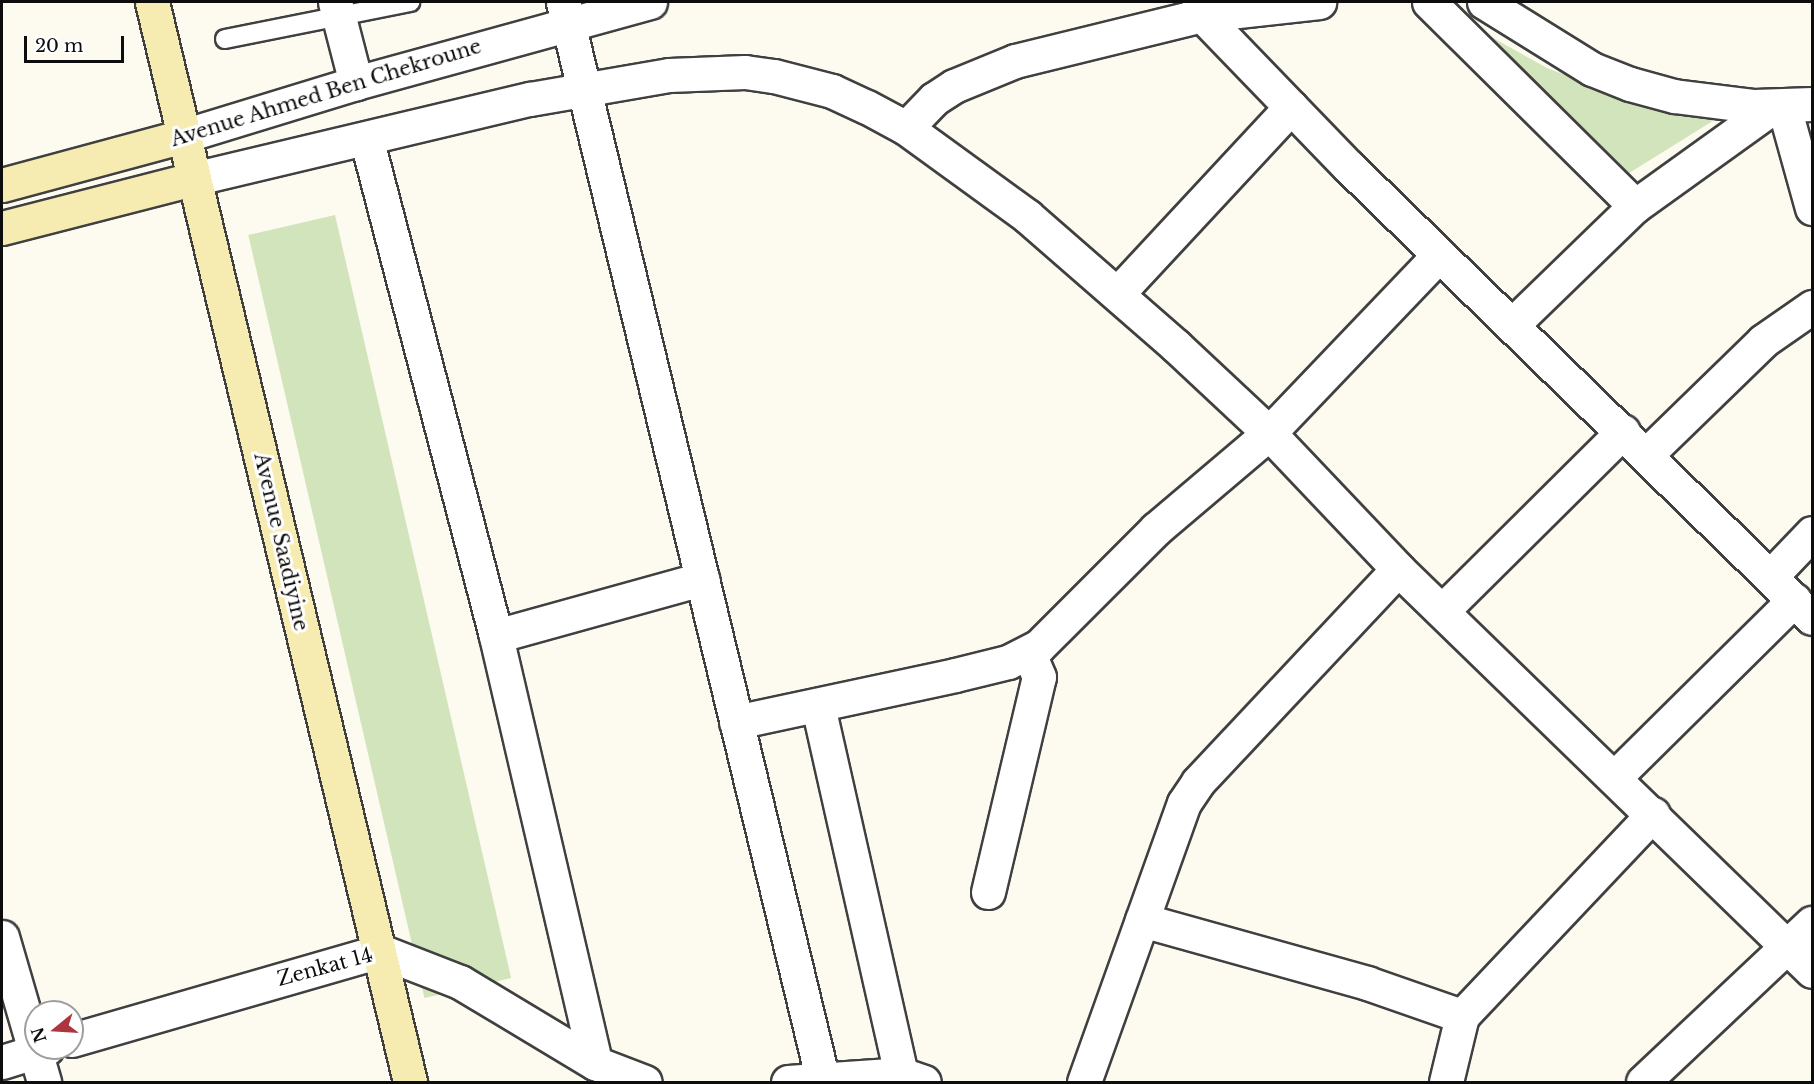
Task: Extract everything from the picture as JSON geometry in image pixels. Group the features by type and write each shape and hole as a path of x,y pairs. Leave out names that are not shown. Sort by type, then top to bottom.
{"main road":[{"name":"Avenue Saadiyine","path":"152,2 410,1083"},
{"name":"Avenue Ahmed Ben Chekroune","path":"2,185 183,136"},
{"path":"2,228 193,179"}],"street":[{"name":"Avenue Ahmed Ben Chekroune","path":"183,136 356,83 565,12 650,2"},
{"path":"906,128 934,99 954,86 1015,61 1201,8 1319,2"},
{"path":"1429,2 1635,206"},
{"path":"1484,2 1592,69 1630,84 1674,96 1790,106"},
{"path":"1201,8 1291,107 1439,255 1647,454 1803,609 1615,777"},
{"path":"337,9 356,83"},
{"path":"565,12 822,1077"},
{"path":"193,179 367,141 584,87 669,75 754,73 832,91 906,128 1027,216 1118,294 1269,433 1398,569 1615,777 1812,971"},
{"path":"1512,325 1635,206 1790,106"},
{"path":"1790,106 1812,208"},
{"path":"1118,294 1291,107"},
{"path":"367,141 496,636 595,1063"},
{"path":"736,722 955,675 1029,653 1057,630 1156,529 1269,433 1439,255"},
{"path":"1647,454 1763,341 1812,307"},
{"path":"1443,611 1623,431"},
{"path":"1770,577 1812,532"},
{"path":"1084,1083 1184,803 1198,782 1398,569"},
{"path":"496,636 702,579"},
{"path":"988,892 1039,677 1029,653"},
{"path":"788,1083 822,1077 912,1078 818,706"},
{"path":"1446,1083 1462,1016 1653,814"},
{"path":"1142,920 1355,980 1462,1016"},
{"path":"1643,1083 1812,923"},
{"path":"2,937 24,1001"},
{"name":"Zenkat 14","path":"84,1037 380,951 460,982 595,1063 645,1083"},
{"path":"2,1062 24,1055"},
{"path":"42,1060 44,1083"}],"lane":[{"path":"225,39 337,9 410,2"}],"green space":[{"path":"1486,34 1547,68 1623,97 1724,114 1626,175"},
{"path":"335,215 511,978 424,998 248,235"}]}
